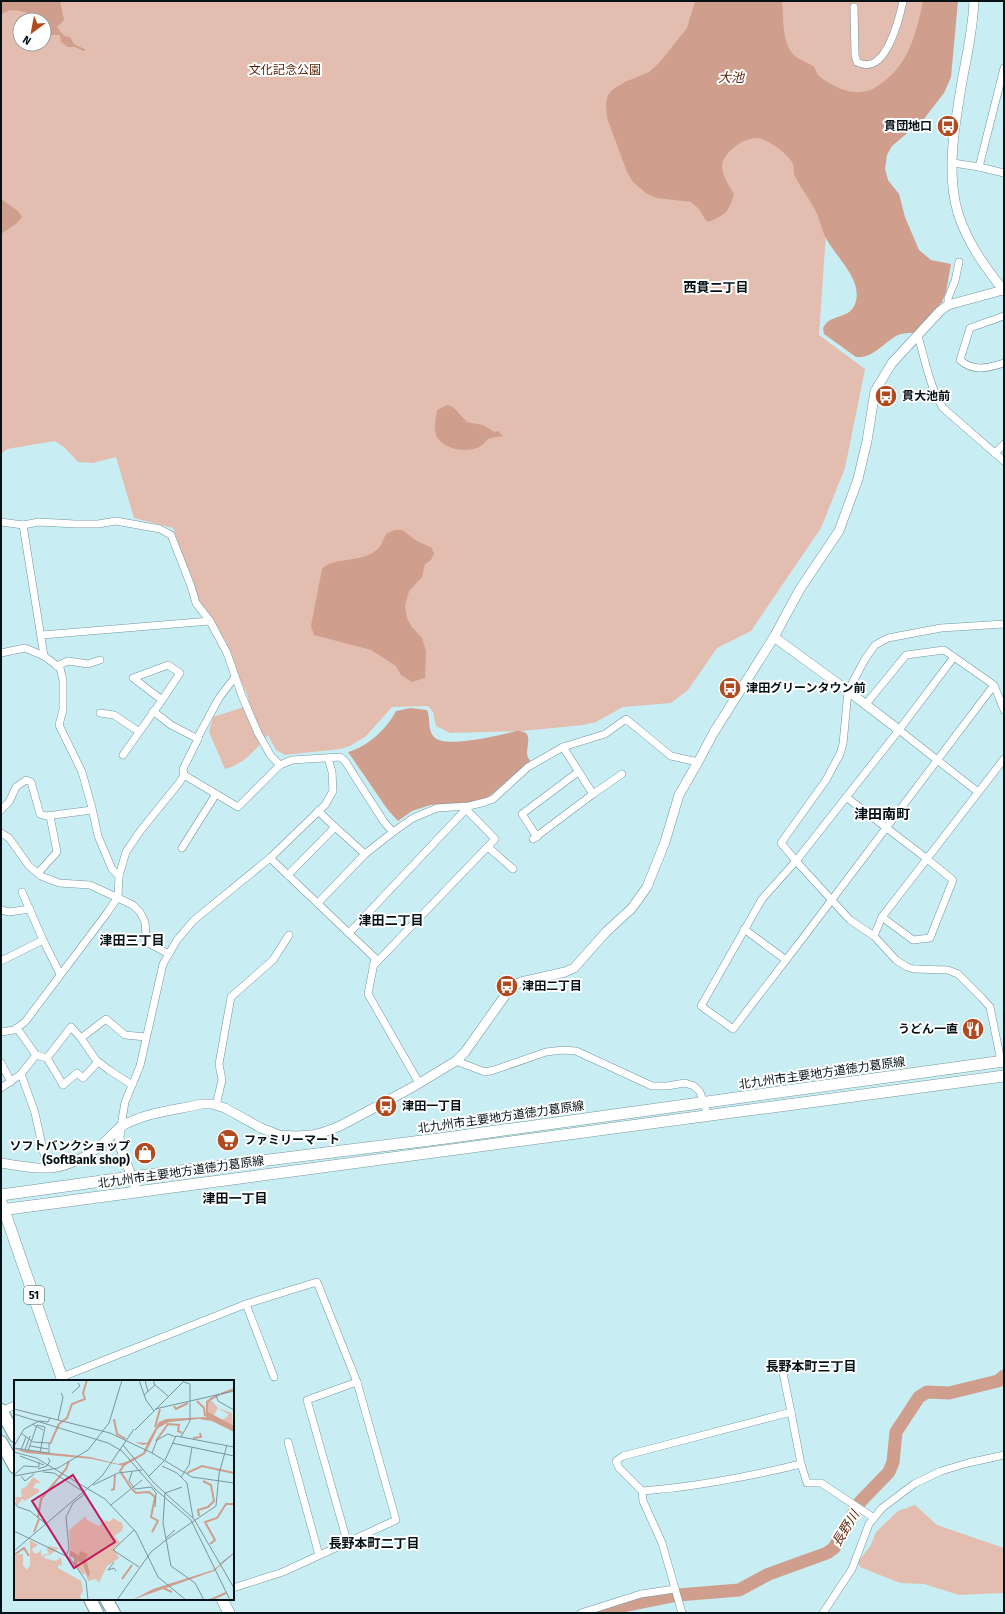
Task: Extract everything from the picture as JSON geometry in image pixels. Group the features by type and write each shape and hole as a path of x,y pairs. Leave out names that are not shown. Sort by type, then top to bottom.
{"highway":[{"path":"1,1411 14,1434"},
{"path":"1,1442 14,1465"},
{"path":"90,1600 97,1613"},
{"path":"107,1600 114,1613"}],"main road":[{"name":"北九州市主要地方道徳力葛原線","path":"1,1195 131,1177 446,1138 1002,1061"},
{"name":"北九州市主要地方道徳力葛原線","path":"2,1207 137,1192 1004,1075"},
{"name":"51","path":"2,1207 63,1379"},
{"path":"222,1600 229,1613"}],"street":[{"path":"854,7 855,55 857,62 863,66 874,63 886,50 896,31 903,1"},
{"path":"1,1163 26,1167 47,1168 68,1165 84,1158 106,1142 121,1126 138,1119 202,1104 216,1105 225,1108 271,1133 296,1136 312,1135 340,1126 420,1083 456,1061 465,1052 513,986 521,982 566,972 574,968 641,896 647,888 659,859 680,795 726,713 774,637 800,589 839,530 858,479 867,441 875,391 892,363 940,311 948,305 1004,290 975,251 964,230 954,194 953,163 957,113 973,20 974,1"},
{"path":"979,167 1004,68"},
{"path":"953,163 1004,173"},
{"path":"948,305 948,298 955,281 959,262"},
{"path":"1004,316 970,328 960,360 967,366 986,369 1004,363"},
{"path":"918,336 938,400 950,414 1004,461"},
{"path":"996,453 1004,444"},
{"path":"1,522 23,525 39,522 98,524 116,521 160,529 171,536 191,586 196,603 210,621 227,653 235,677 258,733 272,756 280,765"},
{"path":"23,525 42,635 44,656"},
{"path":"42,635 210,621"},
{"path":"1004,624 941,628 888,638 875,645 865,659 848,691 843,744 840,754 826,780 781,843 850,920 874,936 896,960 907,967 914,969 948,970 958,974 982,998 990,1007 1004,1075"},
{"path":"774,637 866,704 978,792"},
{"path":"1,653 25,648 44,656 60,668 63,680 63,710 59,725 82,772 98,836 112,869 119,876"},
{"path":"866,704 906,655 944,650 994,685 1004,710"},
{"path":"954,657 899,730 796,861 762,899 744,929 701,1006 732,1029 994,685"},
{"path":"57,666 68,661 88,664 100,660"},
{"path":"122,755 138,731 162,700 180,674 168,666 133,678 162,700"},
{"path":"1,1032 17,1028 25,1022 118,897 119,876 126,852 141,830 184,775 183,769 199,735 219,698 235,677"},
{"path":"153,711 171,725 198,739"},
{"path":"100,713 114,715 138,731"},
{"path":"318,903 365,854 413,818 437,808 467,808 493,799 528,767 563,747 604,734 626,719 671,756 698,762"},
{"path":"563,747 593,794"},
{"path":"184,775 238,807 280,765 292,760 340,757 345,761 384,822 393,832"},
{"path":"137,1192 120,1146 119,1136 125,1102 140,1066 163,964 177,940 194,920 270,858 325,805 333,791 332,772 328,758"},
{"path":"874,936 882,917 926,858 1004,759"},
{"path":"578,772 522,814 535,838 622,774"},
{"path":"2,807 9,802 16,787 26,780 31,782 40,814 50,816 92,810"},
{"path":"182,848 216,794"},
{"path":"846,797 953,880 930,938 913,940 882,917"},
{"path":"373,966 495,839 467,808"},
{"path":"349,933 467,808"},
{"path":"318,811 365,854"},
{"path":"38,873 57,852 50,816"},
{"path":"288,875 335,826"},
{"path":"1,833 9,838 29,866 38,873 58,883 90,885 133,905 140,912 145,922 146,936 150,944 169,954"},
{"path":"488,847 513,869"},
{"path":"270,858 375,958 368,994 420,1083"},
{"path":"22,892 60,974"},
{"path":"1,910 9,912 30,909"},
{"path":"744,929 786,960"},
{"path":"216,1105 222,1080 219,1064 231,997 273,960 289,935"},
{"path":"1,961 43,940"},
{"path":"81,1038 106,1019 125,1035 146,1037"},
{"path":"47,1058 71,1027 98,1062 132,1085"},
{"path":"17,1028 36,1055 47,1058 63,1085 77,1073 83,1078 98,1062"},
{"path":"456,1061 485,1072 546,1052 563,1050 576,1051 652,1086 667,1086 685,1083 694,1086 700,1092 708,1116"},
{"path":"1,1088 21,1074 36,1055"},
{"path":"1,1063 11,1082"},
{"path":"21,1074 35,1113 47,1168"},
{"path":"63,1379 246,1304 317,1282 357,1382 396,1520 347,1541 283,1572 234,1588"},
{"path":"246,1304 274,1377"},
{"path":"782,1368 801,1464 807,1483 821,1483 874,1518"},
{"path":"347,1541 306,1400 357,1382"},
{"path":"1,1411 14,1405"},
{"path":"682,1613 662,1543 643,1501 642,1491 619,1468 616,1461 623,1456 791,1412"},
{"path":"288,1442 319,1555"},
{"path":"823,1613 852,1569 869,1524 882,1508 914,1484 948,1469 1004,1454"},
{"path":"642,1491 683,1488 726,1481 801,1464"},
{"path":"581,1613 640,1594 676,1589"}],"green space":[{"name":"文化記念公園","path":"1,1 938,1 908,71 833,131 819,335 865,369 845,468 821,528 751,631 717,648 688,690 671,703 623,707 596,722 583,725 522,731 450,733 436,726 433,712 428,706 392,707 366,736 350,746 340,749 285,755 276,750 268,735 254,751 238,764 225,769 209,732 213,717 250,705 247,694 229,657 227,643 199,602 173,528 134,518 116,457 93,463 78,462 65,448 55,441 7,449 1,454"},
{"path":"915,1505 937,1525 1004,1548 1004,1593 959,1595 924,1584 900,1583 860,1567 858,1562 871,1545 876,1532 898,1511"}],"water":[{"path":"1,1 60,1 64,20 57,27 64,36 70,37 74,44 73,47 68,47 61,42 60,35 52,35 52,12 24,12 14,10 5,12 1,15"},
{"name":"大池","path":"695,1 782,1 785,38 795,56 814,67 818,75 839,88 851,92 863,92 879,85 898,68 910,48 923,1 958,1 951,77 944,93 924,119 892,146 887,155 885,169 888,180 899,194 905,217 919,250 931,260 951,264 946,292 942,302 914,333 904,333 898,335 873,353 862,357 856,357 824,334 823,328 827,323 850,311 853,307 856,301 857,292 855,283 828,242 815,209 794,174 792,162 782,151 763,139 755,138 745,141 734,147 726,156 723,161 722,169 734,194 726,212 708,222 699,209 691,202 657,198 647,194 633,182 627,172 607,118 606,103 608,95 612,90 625,82 649,72 659,63 687,28"},
{"path":"1,199 18,211 22,217 16,224 1,234"},
{"path":"447,405 453,407 467,422 483,425 494,432 498,431 503,436 490,438 479,447 468,450 456,449 445,445 437,437 435,424 437,410"},
{"path":"395,530 402,530 417,541 432,548 434,554 431,560 425,564 422,577 409,591 405,606 407,618 411,626 422,638 426,651 425,678 412,682 401,675 396,666 371,650 314,635 311,626 322,569 333,562 364,557 371,554 378,549 387,533"},
{"path":"410,708 427,710 430,727 434,737 449,742 473,740 522,731 528,738 527,755 531,763 526,765 486,799 474,802 430,805 412,811 398,821 388,810 348,752 355,750 369,742 382,731 396,711"}],"waterway":[{"path":"73,45 84,50"},
{"name":"長野川","path":"600,1613 618,1607 678,1595 739,1590 769,1574 827,1553 834,1548 860,1502 889,1472 893,1462 896,1432 919,1397 927,1392 949,1393 998,1381 1004,1376"}],"place":[{"name":"貫団地口","path":"948,126"},
{"name":"貫大池前","path":"886,396"},
{"name":"津田グリーンタウン前","path":"730,688"},
{"name":"津田二丁目","path":"507,986"},
{"name":"うどん一直","path":"973,1029"},
{"name":"津田一丁目","path":"386,1106"},
{"name":"ファミリーマート","path":"228,1140"},
{"name":"ソフトバンクショップ (SoftBank shop)","path":"145,1153"}],"district":[{"name":"西貫二丁目","path":"716,287"},
{"name":"津田南町","path":"882,814"},
{"name":"津田二丁目","path":"391,920"},
{"name":"津田三丁目","path":"132,940"},
{"name":"津田一丁目","path":"235,1198"},
{"name":"長野本町三丁目","path":"811,1366"},
{"name":"長野本町二丁目","path":"374,1543"}]}
